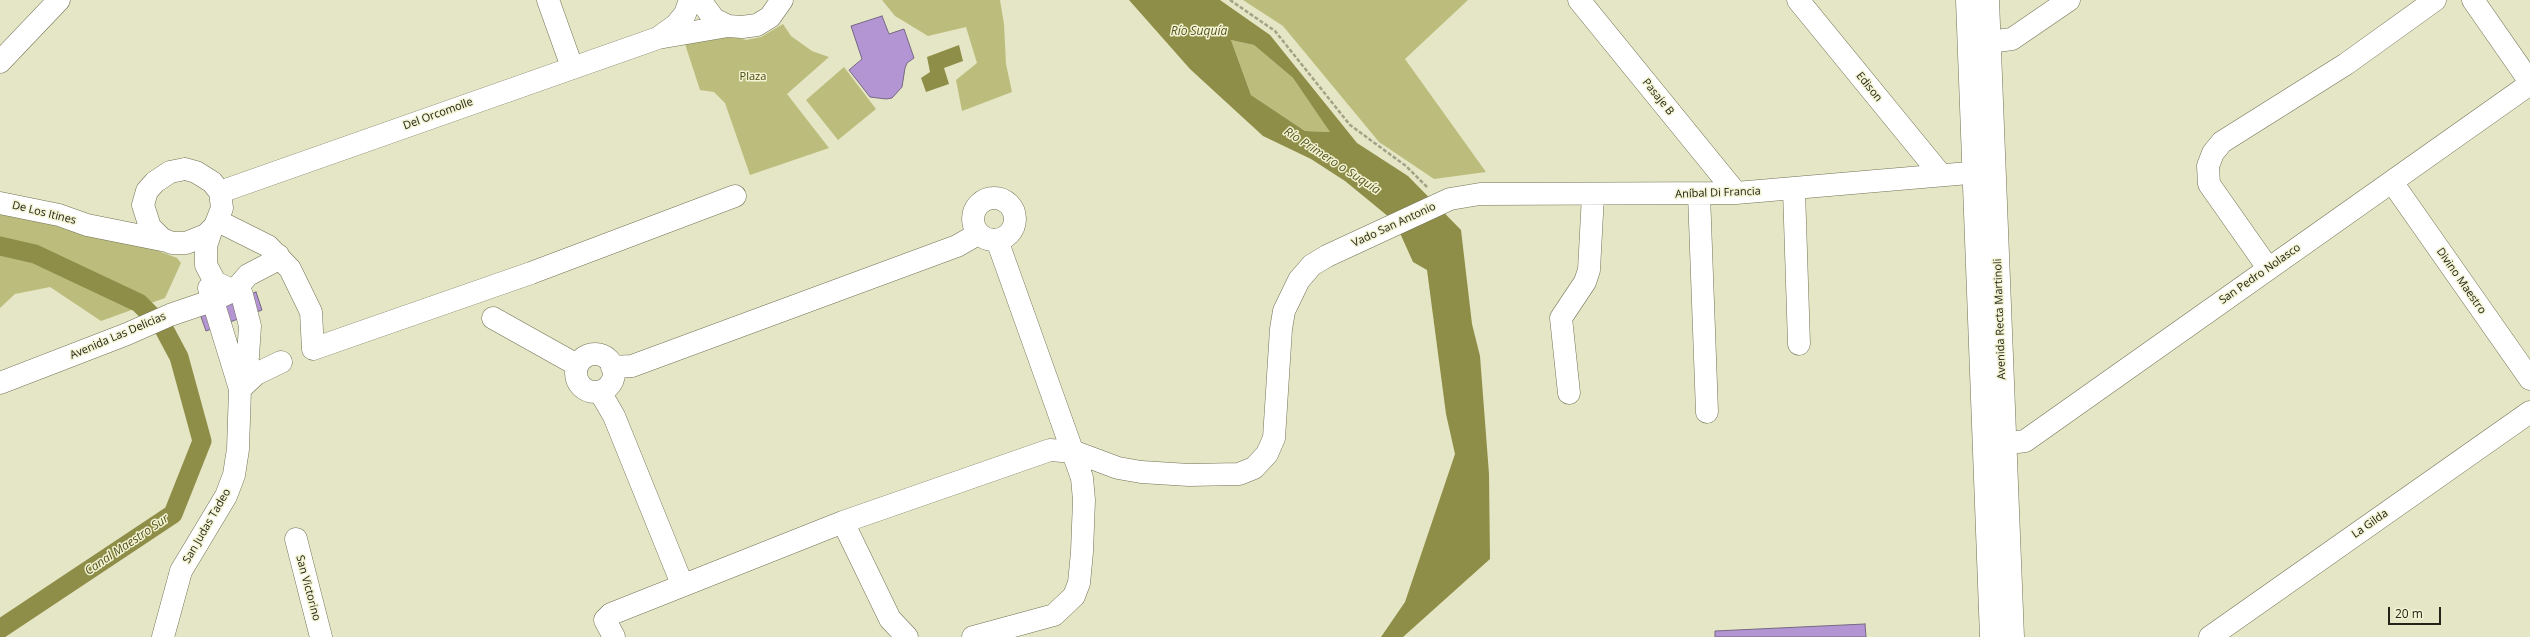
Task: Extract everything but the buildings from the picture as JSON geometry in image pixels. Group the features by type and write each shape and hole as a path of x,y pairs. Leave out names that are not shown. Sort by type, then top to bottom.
{"street":[{"path":"0,62 59,0"},
{"path":"548,0 572,66"},
{"path":"658,38 676,25 685,14 690,0"},
{"path":"700,0 714,18 728,26"},
{"path":"658,38 728,26 742,27 757,24 770,17 782,0"},
{"name":"Pasaje B","path":"1579,0 1736,193"},
{"name":"Edison","path":"1798,0 1941,175"},
{"name":"Avenida Recta Martinoli","path":"1967,0 1979,41 1994,171 1994,445 1991,637"},
{"name":"Avenida Recta Martinoli","path":"1988,0 1979,41 1972,173 1994,445 2013,637"},
{"path":"1979,41 2012,39 2020,36 2069,0"},
{"path":"2268,268 2209,184 2208,166 2213,153 2222,142 2346,64 2435,0"},
{"path":"2473,0 2530,83"},
{"name":"Del Orcomolle","path":"220,192 572,66 658,38"},
{"name":"San Pedro Nolasco","path":"1994,445 2024,441 2530,83"},
{"name":"De Los Itines","path":"87,225 121,222 136,215 143,205 151,186 160,178 178,170 191,170 202,175 212,182 220,192"},
{"name":"Aníbal Di Francia","path":"1451,199 1480,194 1593,195 1736,193 1794,190 1994,171"},
{"name":"Divino Maestro","path":"2392,182 2530,379"},
{"path":"1794,190 1799,344"},
{"path":"220,192 222,208 214,226 205,255 209,273 214,282 241,298 248,275 271,263 278,255"},
{"path":"1698,194 1707,412"},
{"path":"1569,393 1562,318 1585,282 1589,270 1593,195"},
{"path":"214,226 259,240 278,255 298,283 311,312 313,349 531,273 735,196"},
{"name":"Vado San Antonio","path":"610,628 611,614 682,584 843,522 1050,450 1075,452 1118,468 1141,472 1189,475 1239,474 1254,468 1267,454 1274,438 1284,311 1299,280 1312,265 1327,256 1451,199"},
{"name":"De Los Itines","path":"0,203 59,215 87,225 170,242 186,243 214,226"},
{"name":"De Los Itines","path":"143,205 145,217 150,227 194,258 204,270 214,310"},
{"path":"612,367 632,366 958,246 988,237 1075,452 1082,478 1084,500 1079,582 1074,596 1054,615 973,637"},
{"name":"Avenida Las Delicias","path":"0,384 127,334 170,315 214,310 241,298"},
{"name":"San Judas Tadeo","path":"240,389 247,371 250,344 241,298"},
{"name":"San Judas Tadeo","path":"163,637 181,571 226,496 234,475 240,430 240,389 214,310"},
{"path":"493,318 577,365"},
{"path":"599,355 609,362 612,367 613,379 610,385 600,392 588,391 578,383 576,377 577,365 586,356 599,355"},
{"path":"240,389 256,374 281,362"},
{"path":"600,392 614,416 682,584"},
{"name":"La Gilda","path":"2210,637 2530,412"},
{"path":"843,522 890,620 907,637"},
{"name":"San Victorino","path":"296,539 321,637"}],"path":[{"path":"1230,0 1274,31 1350,125 1451,199"}],"green space":[{"path":"882,0 1000,0 1004,24 1006,64 1012,92 962,111 956,80 977,63 966,27 928,36 895,16"},
{"path":"1243,0 1468,0 1405,59 1486,172 1434,179 1379,142 1283,26"},
{"name":"Plaza","path":"783,24 791,36 812,51 829,57 787,94 829,148 750,175 725,103 714,92 700,90 685,44 731,36 746,40 761,37"},
{"path":"1231,40 1254,45 1293,78 1331,132 1305,131 1251,95"},
{"path":"844,67 876,109 838,140 806,100"},
{"path":"0,213 57,224 156,250 177,258 181,263 165,298 101,321 50,287 15,294 0,308"}],"water":[{"name":"Río Suquía","path":"1129,0 1220,0 1270,35 1357,143 1408,176 1461,230 1472,324 1480,356 1489,474 1490,559 1403,637 1381,637 1405,602 1455,454 1446,414 1427,270 1413,262 1395,222 1345,181 1311,159 1263,136 1190,69","holes":["1231,40 1254,45 1293,78 1330,132 1305,131 1251,95"]},
{"path":"959,45 963,61 944,68 949,84 926,92 921,78 930,72 927,57"}],"waterway":[{"name":"Canal Maestro Sur","path":"0,246 35,254 139,303 163,327 179,357 202,441 173,514 0,629"}],"water label":[{"name":"Río Primero o Suquía","path":"1332,161"}]}
